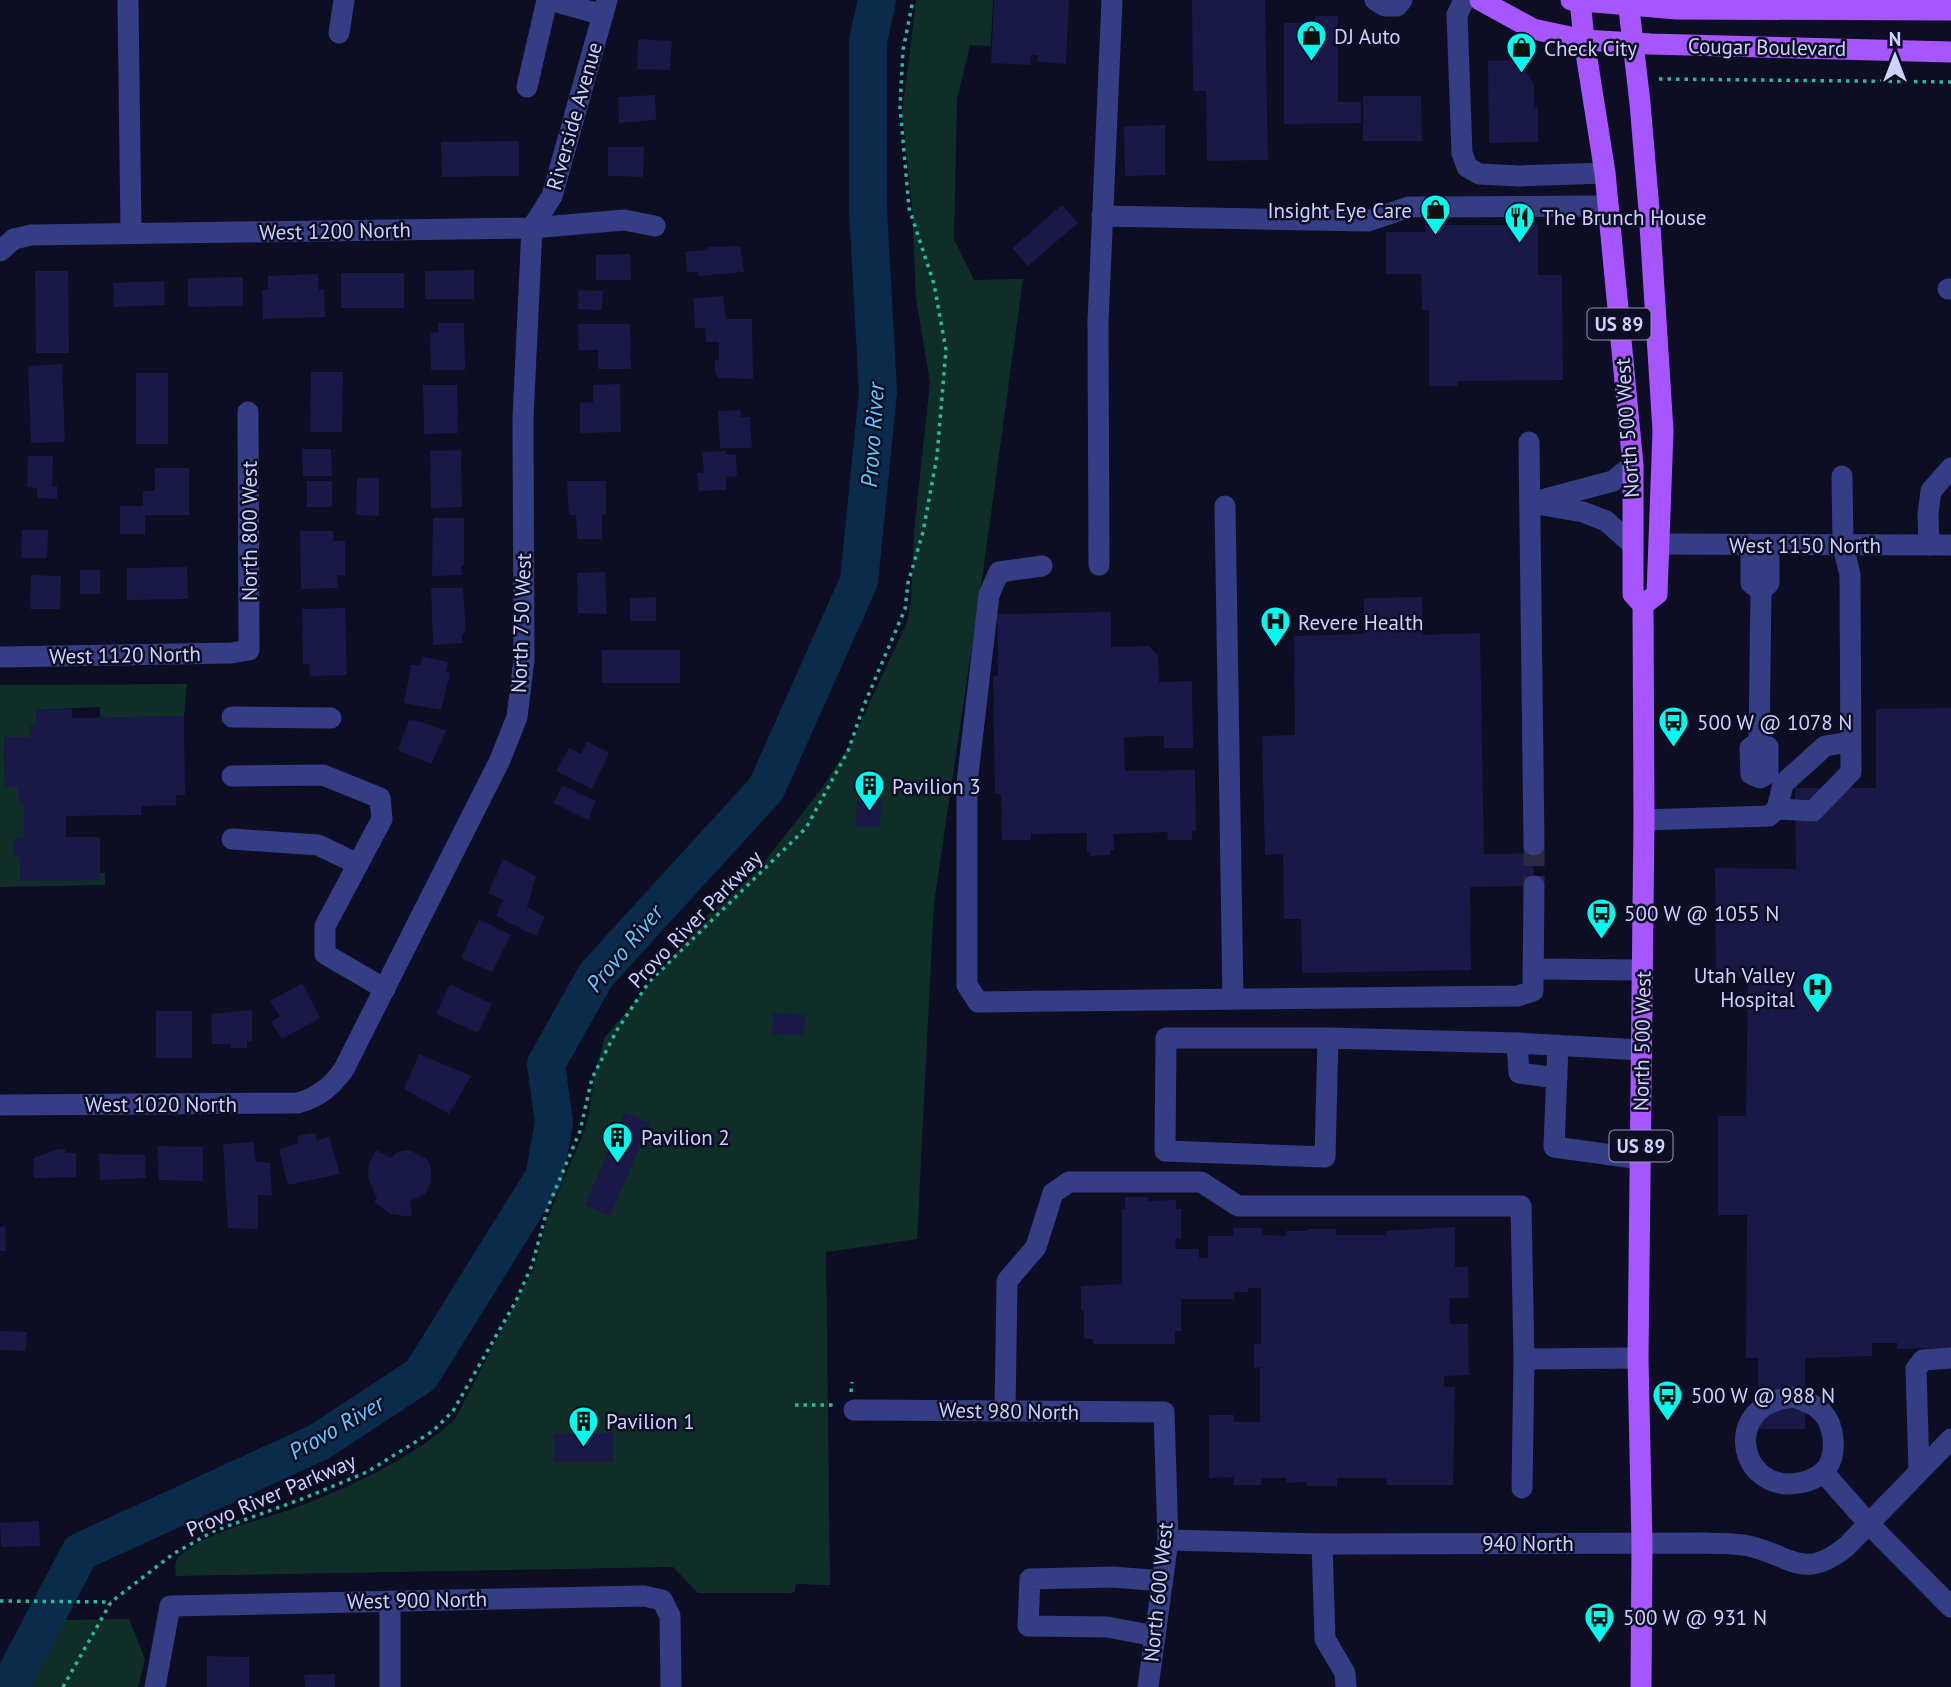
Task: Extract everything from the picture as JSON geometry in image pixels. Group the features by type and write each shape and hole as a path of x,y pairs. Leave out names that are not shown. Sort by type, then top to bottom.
{"main road":[{"name":"Cougar Boulevard","path":"1480,0 1533,29 1584,40 1951,52"},
{"name":"Cougar Boulevard","path":"1577,1 1629,3 1677,9 1951,9"},
{"name":"US 89","path":"1577,1 1584,40"},
{"name":"US 89","path":"1629,3 1633,43"},
{"name":"North 500 West","path":"1584,40 1605,173 1633,466 1633,594 1643,605 1644,820 1638,1358 1642,1543 1641,1687"},
{"name":"North 500 West","path":"1633,43 1649,210 1663,431 1657,594 1643,605"}],"street":[{"path":"128,0 131,233"},
{"path":"339,33 344,0"},
{"path":"527,87 548,0 605,7"},
{"path":"1099,565 1098,322 1112,0"},
{"path":"1375,0 1385,6 1397,6 1402,0"},
{"path":"1464,0 1457,15 1462,153 1467,167 1479,174 1518,176 1605,173"},
{"name":"Riverside Avenue","path":"532,228 552,196 605,7"},
{"path":"1102,216 1368,221 1409,207 1608,206"},
{"name":"West 1200 North","path":"7,245 31,235 532,228 624,220 655,226"},
{"name":"North 750 West","path":"321,1094 344,1069 500,761 517,717 524,660 523,418 532,228"},
{"name":"North 800 West","path":"248,412 249,650"},
{"path":"1529,442 1534,845"},
{"path":"1531,503 1613,481 1633,466"},
{"path":"1929,545 1928,514 1931,491 1951,468"},
{"path":"1644,820 1813,811 1851,772 1850,575 1843,545 1842,475"},
{"path":"1531,503 1583,512 1606,521 1632,544"},
{"path":"1225,506 1233,999"},
{"name":"West 1150 North","path":"1659,544 1951,545"},
{"path":"1760,544 1769,583 1761,591 1759,742 1768,747 1768,774 1760,778 1768,813"},
{"path":"1042,566 999,572 989,595 967,783 967,985 978,1002 1518,996 1533,991 1534,886"},
{"name":"West 1120 North","path":"0,657 231,653 249,650"},
{"path":"232,717 331,718"},
{"path":"1768,813 1783,784 1825,746 1850,742"},
{"path":"232,776 323,775 380,797 382,819 325,926 324,954 385,989"},
{"path":"232,839 318,845 358,864"},
{"path":"1533,969 1643,970"},
{"path":"1328,1038 1325,1157 1164,1151 1166,1038 1328,1038 1517,1043 1642,1051"},
{"path":"1517,1043 1519,1073 1557,1078"},
{"path":"1559,1045 1554,1147 1641,1159"},
{"name":"West 1020 North","path":"0,1105 298,1103 321,1094"},
{"path":"1005,1411 1007,1281 1036,1247 1053,1193 1069,1182 1201,1182 1238,1206 1521,1206 1524,1359 1522,1488"},
{"path":"1524,1359 1638,1358"},
{"path":"1919,1471 1916,1369 1929,1358 1951,1358"},
{"path":"1794,1397 1809,1402 1824,1413 1832,1432 1834,1447 1830,1463 1824,1472 1810,1481 1780,1484 1755,1470 1750,1461 1746,1439 1748,1424 1759,1409 1775,1399 1794,1397"},
{"name":"West 980 North","path":"853,1409 1164,1412"},
{"name":"North 600 West","path":"1147,1687 1168,1540 1164,1412"},
{"name":"940 North","path":"1168,1540 1322,1544 1732,1544 1751,1547 1789,1562 1808,1565 1832,1559 1870,1524 1951,1439"},
{"path":"1824,1472 1870,1524 1951,1607"},
{"path":"1322,1544 1325,1639 1345,1673 1346,1687"},
{"path":"1155,1636 1107,1627 1028,1626 1030,1579 1113,1577 1162,1581"},
{"name":"West 900 North","path":"155,1687 170,1606 644,1595 662,1600 670,1616 671,1687"},
{"path":"390,1601 390,1687"}],"path":[{"name":"Provo River Parkway","path":"63,1687 111,1602 173,1554 214,1531 367,1472 433,1432 453,1411 516,1300 532,1265 548,1207 580,1131 593,1078 617,1030 649,982 806,828 848,751 864,705 905,609 908,583 923,532 939,442 946,350 934,285 909,208 900,107 904,50 912,0"},
{"path":"794,1405 829,1405"},
{"path":"0,1601 111,1602"}],"green space":[{"path":"916,0 993,0 991,46 970,45 957,99 954,239 974,280 1023,279 934,903 917,1239 826,1252 830,1585 796,1584 795,1592 791,1593 698,1593 673,1567 176,1576 175,1565 178,1558 203,1541 350,1485 397,1461 455,1419 534,1268 546,1222 584,1132 595,1071 605,1037 709,913 758,870 822,788 851,743 907,622 911,602 914,532 930,382 916,299 912,203 902,114"},
{"path":"187,684 184,716 100,718 100,707 37,710 36,725 30,726 31,737 4,737 5,787 18,787 24,803 24,838 14,839 14,857 20,857 20,880 100,880 100,873 105,873 105,885 0,887 0,685"},
{"path":"129,1619 145,1659 138,1687 27,1687 57,1620"}],"building":[{"path":"994,0 1069,0 1066,64 1037,62 1038,55 1031,55 1030,65 991,63"},
{"path":"1192,0 1265,0 1268,160 1207,161 1206,91 1193,91"},
{"name":"DJ Auto","path":"1315,16 1338,16 1338,102 1361,102 1361,123 1284,124 1284,23 1316,23"},
{"path":"638,39 672,41 670,70 637,69"},
{"path":"1518,60 1534,84 1534,107 1538,107 1538,142 1489,143 1488,61"},
{"path":"655,95 656,120 619,123 618,97"},
{"path":"1363,96 1421,96 1422,141 1363,141"},
{"path":"1165,125 1165,175 1125,176 1124,126"},
{"path":"519,141 519,176 442,177 441,142"},
{"path":"608,147 644,147 643,177 608,176"},
{"path":"1062,205 1078,223 1028,266 1012,248"},
{"path":"1425,225 1538,225 1538,275 1562,275 1563,380 1459,381 1457,386 1429,386 1429,310 1422,310 1421,274 1386,274 1386,232 1425,232"},
{"path":"740,246 744,272 698,276 698,272 687,272 685,252 707,250 708,247"},
{"path":"630,254 631,280 596,280 596,255"},
{"path":"474,270 474,299 425,299 425,271"},
{"path":"35,271 68,271 69,353 36,353"},
{"path":"341,273 404,273 404,308 341,308"},
{"path":"318,274 319,290 324,289 325,317 263,319 262,290 268,290 268,276"},
{"path":"243,277 243,306 188,307 188,278"},
{"path":"164,281 165,305 114,307 113,283"},
{"path":"579,290 603,291 602,310 578,309"},
{"path":"723,296 726,319 752,319 753,379 719,378 715,373 715,361 719,360 719,342 706,342 705,328 695,328 693,298"},
{"path":"438,323 464,323 465,370 431,370 430,333 439,332"},
{"path":"578,324 630,324 631,369 598,369 598,350 579,350"},
{"path":"62,364 65,442 31,443 28,366"},
{"path":"311,372 343,372 342,432 310,432"},
{"path":"136,373 168,373 168,444 136,444"},
{"path":"620,384 621,432 580,433 580,403 593,402 593,385"},
{"path":"423,385 457,385 458,433 424,434"},
{"path":"740,410 741,417 750,417 752,448 720,448 718,411"},
{"path":"302,449 331,449 332,476 303,476"},
{"path":"461,450 462,507 431,508 430,451"},
{"path":"726,451 726,454 736,455 737,476 726,477 726,490 699,491 697,473 704,473 702,452"},
{"path":"28,456 53,456 52,486 57,486 57,499 37,498 37,488 27,487"},
{"path":"155,468 189,468 189,515 145,515 145,534 120,534 120,506 143,506 143,491 155,491"},
{"path":"357,478 379,478 379,516 356,515"},
{"path":"307,481 332,481 332,507 307,507"},
{"path":"567,481 606,481 606,514 602,515 602,539 577,539 576,515 569,515"},
{"path":"433,518 464,518 462,575 432,576"},
{"path":"22,530 48,530 47,558 21,558"},
{"path":"300,531 333,531 333,541 345,541 345,575 337,575 338,588 301,589"},
{"path":"187,567 188,599 127,600 127,568"},
{"path":"80,570 100,570 100,594 80,594"},
{"path":"605,572 607,614 578,613 577,573"},
{"path":"31,575 61,576 60,609 30,609"},
{"path":"431,588 463,588 466,632 462,635 462,643 433,645"},
{"path":"656,597 656,621 630,621 630,598"},
{"path":"1422,597 1423,635 1480,633 1484,854 1533,853 1534,886 1470,887 1471,970 1302,973 1301,919 1284,919 1283,854 1265,855 1262,736 1295,735 1294,636 1364,634 1364,598"},
{"path":"345,608 347,675 310,676 309,664 303,664 302,609"},
{"path":"1111,612 1111,647 1149,646 1158,656 1159,682 1192,681 1193,748 1164,748 1164,736 1124,737 1125,771 1195,770 1196,831 1192,831 1192,840 1168,840 1167,832 1113,834 1114,850 1110,850 1110,855 1090,856 1090,852 1087,852 1087,833 1031,834 1031,840 1002,840 1001,794 995,794 993,676 998,676 997,614"},
{"path":"602,650 680,650 680,683 602,683"},
{"path":"422,656 448,662 446,672 450,673 441,710 404,703 411,665 420,665"},
{"path":"1951,708 1951,1348 1897,1349 1898,1343 1872,1343 1872,1356 1805,1358 1805,1429 1758,1429 1758,1358 1746,1358 1747,1215 1718,1215 1718,1116 1746,1116 1748,977 1716,977 1715,868 1796,869 1795,788 1876,788 1876,709"},
{"path":"72,709 72,718 184,716 185,795 176,795 176,805 141,806 141,815 66,816 66,837 100,837 100,880 20,881 20,857 14,857 14,838 24,838 24,803 18,803 18,787 5,787 4,737 31,737 30,726 36,725 36,710"},
{"path":"409,720 446,731 431,764 398,750"},
{"path":"587,741 609,753 592,789 556,771 569,748 581,754"},
{"path":"562,785 596,801 588,820 554,803"},
{"name":"Pavilion 3","path":"857,799 881,800 880,827 856,826"},
{"path":"503,859 536,876 527,907 545,917 536,936 496,916 503,900 488,893"},
{"path":"479,919 511,935 492,972 461,958"},
{"path":"302,983 320,1018 282,1039 271,1022 280,1016 270,1001"},
{"path":"450,984 492,1004 478,1033 436,1014"},
{"path":"252,1010 252,1041 247,1042 247,1048 231,1048 231,1044 212,1044 211,1014"},
{"path":"156,1011 192,1011 192,1058 156,1058"},
{"path":"773,1013 805,1015 804,1035 772,1034"},
{"path":"419,1054 471,1076 449,1114 404,1089"},
{"name":"Pavilion 2","path":"625,1112 650,1123 610,1216 585,1205"},
{"path":"315,1133 317,1140 329,1137 340,1174 288,1185 279,1150 298,1143 297,1136"},
{"path":"253,1142 256,1162 270,1163 272,1195 258,1195 258,1229 228,1228 223,1144"},
{"path":"157,1146 203,1147 203,1181 159,1180"},
{"path":"65,1149 66,1153 76,1153 76,1177 34,1178 33,1158"},
{"path":"376,1150 391,1158 397,1152 409,1150 427,1159 431,1168 431,1181 425,1194 410,1201 412,1217 391,1214 374,1202 377,1199 368,1177 369,1163"},
{"path":"99,1154 145,1155 146,1178 100,1180"},
{"path":"1125,1197 1148,1197 1148,1201 1176,1200 1176,1209 1181,1209 1181,1238 1176,1238 1175,1249 1199,1249 1199,1258 1208,1258 1208,1236 1233,1236 1233,1228 1262,1228 1262,1235 1286,1236 1286,1231 1308,1229 1336,1229 1336,1235 1386,1235 1386,1231 1455,1227 1455,1267 1468,1267 1469,1298 1449,1298 1450,1324 1468,1324 1469,1375 1444,1376 1444,1387 1455,1387 1453,1485 1387,1485 1387,1478 1337,1478 1337,1486 1307,1486 1307,1482 1286,1483 1286,1478 1261,1478 1261,1485 1234,1485 1234,1477 1209,1478 1209,1415 1234,1415 1234,1422 1260,1422 1260,1367 1254,1368 1254,1344 1261,1344 1261,1288 1234,1292 1234,1299 1181,1299 1181,1331 1175,1331 1175,1344 1093,1344 1093,1339 1084,1339 1081,1286 1122,1284 1122,1209 1125,1209"},
{"path":"5,1226 6,1251 0,1251 0,1227"},
{"path":"0,1331 27,1332 26,1351 0,1350"},
{"name":"Pavilion 1","path":"613,1433 613,1462 554,1462 554,1434"},
{"path":"39,1521 40,1546 1,1547 0,1523"},
{"path":"207,1656 249,1657 249,1687 207,1687"},
{"path":"335,1674 335,1687 305,1687 304,1675"}],"waterway":[{"name":"Provo River","path":"12,1687 19,1668 80,1552 319,1442 421,1375 544,1177 554,1123 546,1064 596,975 766,789 859,581 878,392 868,209 868,41 877,0"}],"tunnel":[{"path":"1534,845 1534,886"}],"place":[{"name":"DJ Auto","path":"1311,63"},
{"name":"Check City","path":"1521,75"},
{"name":"Insight Eye Care","path":"1435,237"},
{"name":"The Brunch House","path":"1519,244"},
{"name":"Revere Health","path":"1275,649"},
{"name":"500 W @ 1078 N","path":"1674,749"},
{"name":"Pavilion 3","path":"869,813"},
{"name":"500 W @ 1055 N","path":"1601,940"},
{"name":"Utah Valley Hospital","path":"1818,1014"},
{"name":"Pavilion 2","path":"618,1164"},
{"name":"500 W @ 988 N","path":"1668,1422"},
{"name":"Pavilion 1","path":"583,1448"},
{"name":"500 W @ 931 N","path":"1600,1644"}]}
